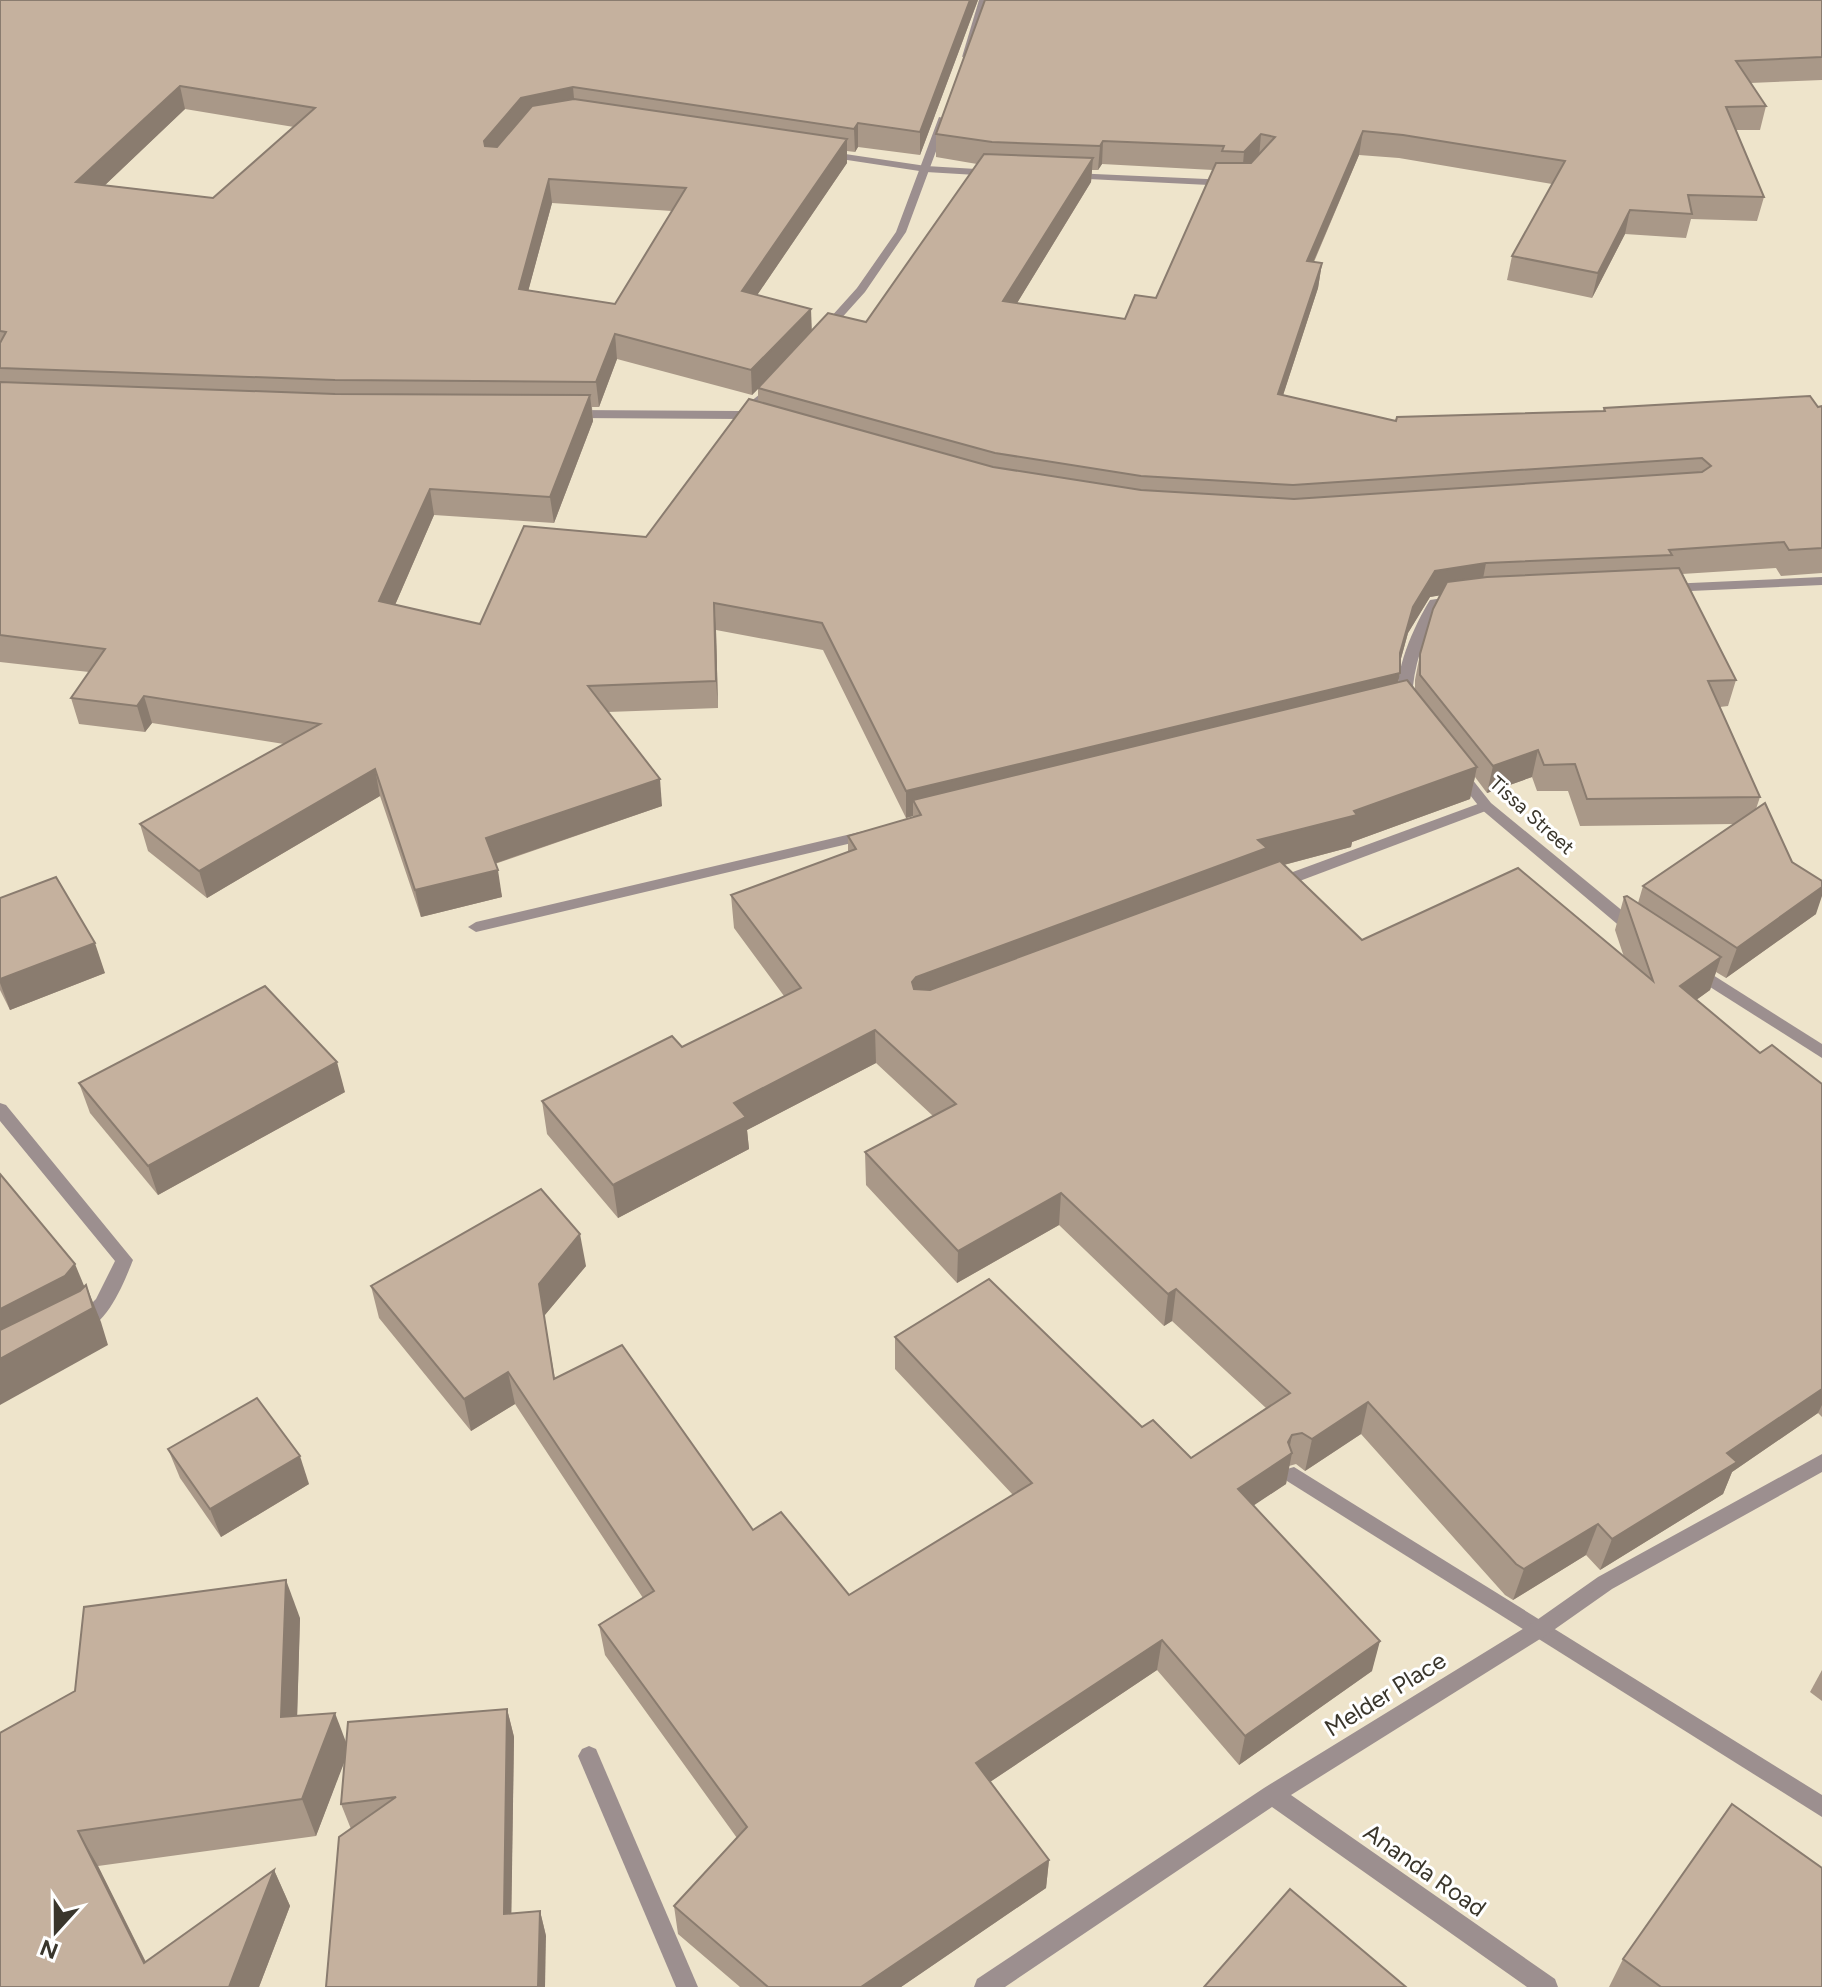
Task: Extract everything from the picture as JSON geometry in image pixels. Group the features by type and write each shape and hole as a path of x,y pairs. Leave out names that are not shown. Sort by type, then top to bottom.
{"street":[{"path":"960,71 984,0"},
{"path":"812,346 861,290 901,232 945,113"},
{"path":"819,153 926,169 1002,173"},
{"path":"1063,176 1246,182"},
{"path":"742,415 782,379"},
{"path":"557,413 742,415 757,419"},
{"path":"1652,589 1822,581"},
{"path":"1403,709 1405,680 1414,645 1435,603 1466,598"},
{"name":"Tissa Street","path":"1450,760 1486,806 1649,940"},
{"path":"1264,889 1486,806"},
{"path":"476,927 878,833"},
{"path":"1676,957 1822,1052"},
{"path":"0,1109 124,1260 113,1289 88,1320 63,1333"},
{"name":"Melder Place","path":"985,1987 1272,1795 1541,1628 1605,1583 1822,1462"},
{"path":"1294,1475 1822,1807"},
{"path":"589,1756 687,1987"},
{"name":"Ananda Road","path":"1272,1795 1547,1987"}],"building":[{"path":"0,0 970,0 920,132 858,123 854,129 573,87 521,98 484,141 485,146 497,147 532,106 574,99 847,139 742,291 811,309 751,370 615,334 596,382 335,380 0,368 0,343 6,332 0,331","holes":["180,86 315,108 213,198 76,182","549,179 686,188 615,304 519,289"]},
{"path":"985,0 1822,0 1822,57 1736,61 1766,106 1726,107 1764,197 1688,195 1692,214 1630,210 1598,273 1512,256 1565,161 1363,131 1307,261 1322,263 1278,394 1396,421 1397,417 1605,411 1604,408 1810,396 1818,407 1822,406 1822,548 1789,550 1784,542 1669,550 1672,555 1486,563 1435,571 1413,607 1400,653 1400,673 906,791 822,623 714,603 716,681 588,686 660,779 486,838 498,870 415,890 375,769 199,871 140,824 320,724 144,696 137,706 71,698 105,649 0,635 0,382 335,394 590,395 550,497 430,489 379,601 480,624 524,526 646,537 749,399 993,467 1141,490 1294,499 1702,472 1711,466 1702,458 1293,485 1141,476 995,453 758,388 828,313 866,322 984,154 1093,158 1003,301 1125,319 1135,295 1156,298 1216,163 1251,163 1275,137 1261,134 1244,152 1222,151 1224,146 1103,141 1100,146 992,142 936,134"},
{"path":"1679,568 1736,680 1708,681 1760,797 1587,799 1575,764 1544,765 1538,750 1493,766 1420,675 1420,654 1433,609 1447,582 1487,577"},
{"path":"1407,680 1477,767 1354,811 1357,815 1258,840 1267,848 916,977 912,982 914,989 930,990 1280,861 1362,940 1518,868 1653,981 1624,897 1627,896 1721,957 1680,986 1760,1053 1772,1045 1822,1084 1822,1389 1727,1453 1737,1462 1612,1539 1598,1524 1524,1569 1516,1564 1368,1402 1312,1439 1302,1433 1292,1435 1288,1442 1292,1453 1238,1489 1380,1641 1245,1736 1162,1640 976,1763 1049,1860 861,1987 768,1987 674,1906 747,1827 599,1625 654,1591 508,1372 464,1399 371,1286 541,1189 580,1234 539,1284 554,1379 622,1345 753,1530 781,1512 849,1595 1032,1483 895,1337 989,1279 1142,1427 1153,1420 1191,1458 1290,1393 1176,1289 1168,1294 1061,1193 958,1251 865,1152 956,1104 875,1030 734,1103 746,1117 613,1185 542,1101 672,1036 682,1047 801,988 731,895 856,849 848,836 921,815 913,800"},
{"path":"1765,803 1792,862 1822,881 1822,887 1737,948 1643,886"},
{"path":"56,877 95,943 0,979 0,898"},
{"path":"265,986 337,1062 148,1166 79,1083"},
{"path":"0,1174 75,1264 65,1276 0,1309"},
{"path":"86,1285 93,1308 0,1359 0,1330 80,1291"},
{"path":"257,1398 300,1456 210,1509 168,1449"},
{"path":"286,1580 281,1717 335,1713 302,1799 78,1831 144,1963 274,1870 229,1987 0,1987 0,1733 75,1691 84,1607"},
{"path":"507,1709 504,1914 540,1911 538,1987 326,1987 339,1837 396,1797 341,1804 348,1722"},
{"path":"1732,1804 1822,1868 1822,1987 1661,1987 1623,1959"},
{"path":"1290,1889 1406,1987 1204,1987"}]}
